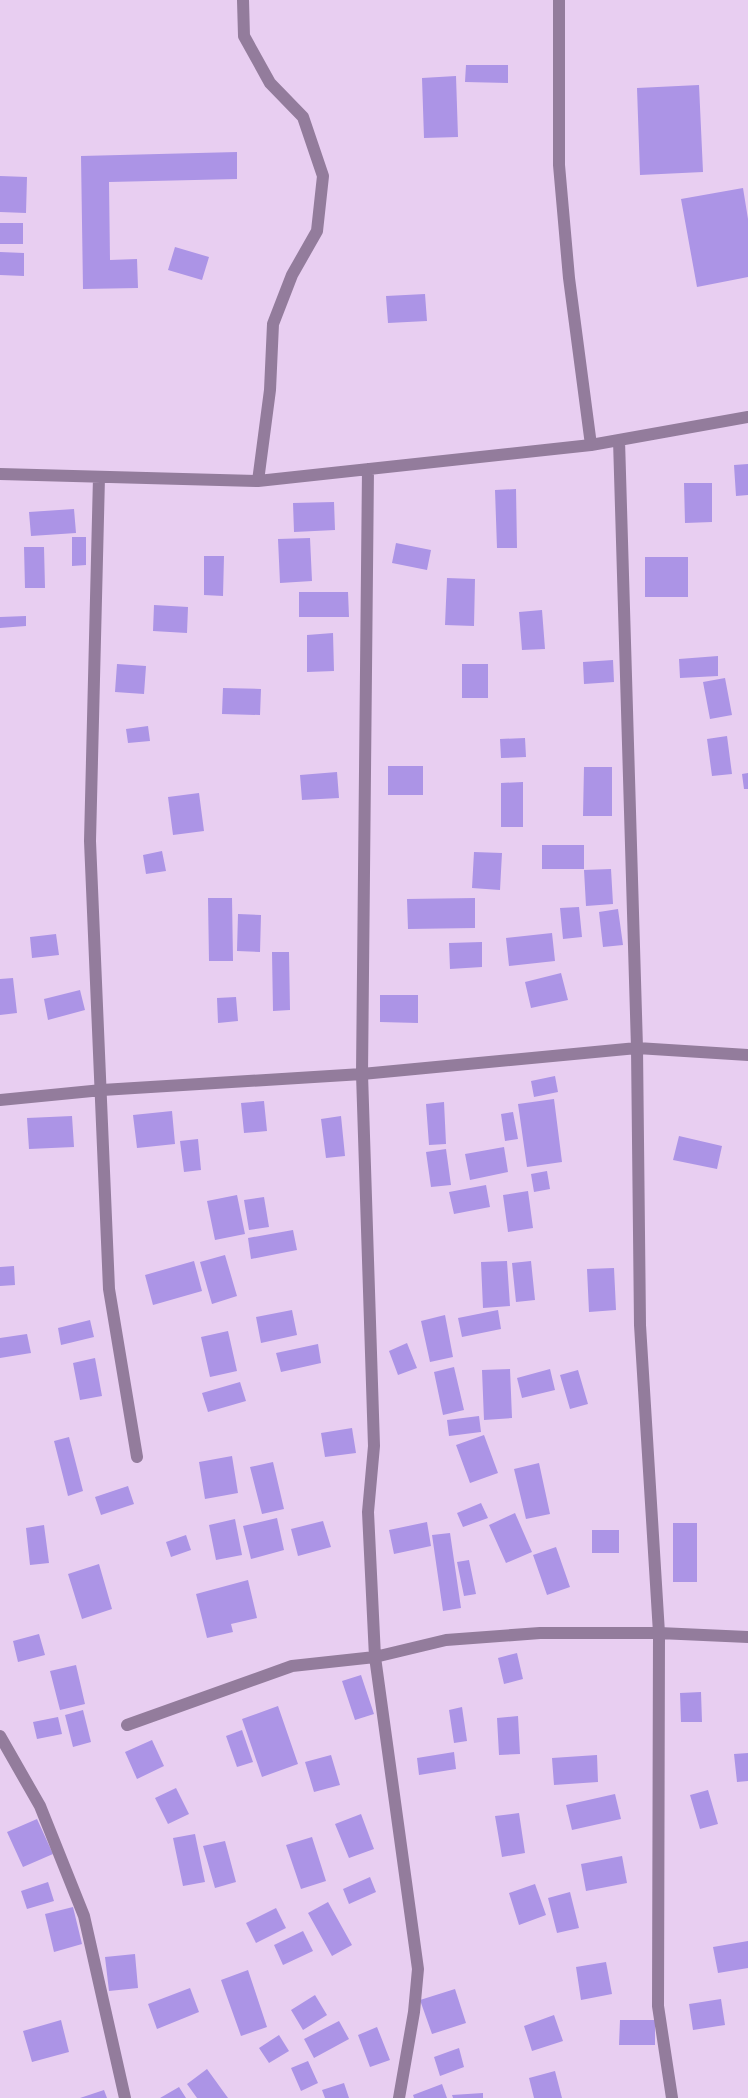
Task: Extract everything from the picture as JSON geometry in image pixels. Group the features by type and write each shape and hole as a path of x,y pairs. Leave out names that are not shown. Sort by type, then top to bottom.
{"street":[{"path":"243,0 244,36 270,83 304,117 322,176 316,231 292,275 273,324 270,390 258,481"},
{"path":"559,0 559,165 569,278 592,445"},
{"path":"0,474 258,481 592,445 748,417"},
{"path":"619,440 637,1048 640,1325 659,1633 658,2006 672,2098"},
{"path":"368,469 362,1074 374,1446 368,1512 375,1657 418,1969 414,2012 399,2098"},
{"path":"99,477 90,841 102,1090 108,1289 137,1457"},
{"path":"0,1100 102,1090 362,1074 637,1048 748,1055"},
{"path":"127,1725 292,1666 375,1657 446,1640 540,1633 659,1633 748,1637"},
{"path":"0,1736 40,1806 84,1916 125,2098"}],"building":[{"path":"466,65 508,65 508,83 465,82"},
{"path":"456,76 458,137 424,138 422,78"},
{"path":"699,85 703,172 640,175 637,88"},
{"path":"237,152 237,179 109,182 110,260 137,259 138,288 83,289 81,156"},
{"path":"0,176 27,177 26,213 0,212"},
{"path":"743,188 748,219 748,277 697,287 681,199"},
{"path":"0,223 23,223 23,244 0,244"},
{"path":"175,247 209,257 202,280 168,270"},
{"path":"0,252 24,253 24,276 0,275"},
{"path":"425,294 427,321 388,323 386,296"},
{"path":"748,464 748,495 736,496 734,465"},
{"path":"684,483 712,483 712,522 685,523"},
{"path":"516,489 517,548 497,548 495,490"},
{"path":"334,502 335,530 294,532 293,503"},
{"path":"74,509 76,533 31,536 29,512"},
{"path":"72,537 86,537 86,565 72,566"},
{"path":"310,538 312,581 280,583 278,539"},
{"path":"396,543 431,550 427,570 392,563"},
{"path":"24,547 44,547 45,588 25,588"},
{"path":"204,556 224,556 223,596 204,595"},
{"path":"645,557 688,557 688,597 645,597"},
{"path":"447,578 475,579 474,626 445,625"},
{"path":"299,592 348,592 349,617 299,617"},
{"path":"154,605 188,607 187,633 153,631"},
{"path":"542,610 545,649 522,650 519,612"},
{"path":"26,616 26,626 0,628 0,617"},
{"path":"333,633 334,671 307,672 307,635"},
{"path":"718,656 718,676 680,678 679,659"},
{"path":"613,660 614,682 584,684 583,662"},
{"path":"117,664 146,666 144,694 115,692"},
{"path":"462,664 488,664 488,698 462,698"},
{"path":"725,678 732,715 710,719 703,682"},
{"path":"223,688 261,689 260,715 222,714"},
{"path":"148,726 150,741 128,743 126,729"},
{"path":"727,736 732,774 712,776 707,739"},
{"path":"525,738 526,757 501,758 500,739"},
{"path":"388,766 423,766 423,795 388,795"},
{"path":"584,767 612,767 612,816 583,816"},
{"path":"337,772 339,798 302,800 300,775"},
{"path":"748,773 748,789 744,789 742,774"},
{"path":"523,782 523,827 501,827 501,783"},
{"path":"199,793 204,831 173,835 168,797"},
{"path":"542,845 584,845 584,869 542,869"},
{"path":"162,851 166,871 146,874 143,855"},
{"path":"474,852 502,853 500,890 472,888"},
{"path":"611,869 613,904 586,906 584,870"},
{"path":"208,898 232,898 233,961 209,961"},
{"path":"475,898 475,928 408,929 407,899"},
{"path":"579,907 582,937 563,939 560,908"},
{"path":"618,909 623,945 603,947 599,912"},
{"path":"238,914 261,915 260,952 237,951"},
{"path":"552,933 555,961 509,966 506,938"},
{"path":"56,934 59,955 32,958 30,937"},
{"path":"482,942 482,967 450,969 449,943"},
{"path":"272,952 289,952 290,1010 273,1011"},
{"path":"561,973 568,1000 531,1008 525,982"},
{"path":"13,978 17,1013 0,1015 0,979"},
{"path":"80,990 85,1010 48,1020 44,999"},
{"path":"380,995 418,995 418,1023 380,1022"},
{"path":"236,997 238,1021 218,1023 217,998"},
{"path":"555,1076 558,1092 534,1097 531,1081"},
{"path":"554,1099 562,1162 527,1167 518,1104"},
{"path":"264,1101 267,1131 244,1133 241,1103"},
{"path":"444,1102 446,1144 429,1145 426,1104"},
{"path":"172,1111 175,1144 137,1148 133,1115"},
{"path":"513,1112 518,1139 505,1141 501,1114"},
{"path":"72,1116 74,1147 29,1149 27,1118"},
{"path":"341,1116 345,1156 326,1158 321,1119"},
{"path":"679,1136 722,1146 717,1169 673,1160"},
{"path":"198,1139 201,1170 184,1172 180,1141"},
{"path":"504,1147 508,1172 470,1180 465,1154"},
{"path":"446,1149 451,1185 431,1187 426,1152"},
{"path":"547,1171 550,1189 534,1192 531,1174"},
{"path":"486,1185 490,1207 454,1214 449,1192"},
{"path":"528,1191 533,1228 508,1232 503,1195"},
{"path":"237,1195 245,1234 215,1240 207,1201"},
{"path":"264,1197 269,1227 249,1230 244,1200"},
{"path":"293,1230 297,1250 251,1259 248,1238"},
{"path":"225,1255 237,1296 212,1304 200,1262"},
{"path":"194,1261 202,1291 153,1305 145,1275"},
{"path":"507,1261 510,1306 483,1308 481,1262"},
{"path":"531,1261 535,1300 516,1302 512,1263"},
{"path":"14,1266 15,1285 0,1286 0,1267"},
{"path":"614,1268 616,1310 589,1312 587,1269"},
{"path":"292,1310 297,1335 261,1343 256,1317"},
{"path":"498,1310 501,1329 462,1337 458,1318"},
{"path":"445,1315 453,1357 430,1362 421,1321"},
{"path":"90,1320 94,1337 61,1345 58,1328"},
{"path":"228,1331 237,1371 210,1377 201,1337"},
{"path":"27,1334 31,1353 0,1358 0,1338"},
{"path":"407,1343 417,1368 398,1375 389,1351"},
{"path":"318,1344 321,1363 281,1372 276,1353"},
{"path":"95,1358 102,1396 80,1400 73,1363"},
{"path":"454,1367 464,1410 443,1415 434,1372"},
{"path":"510,1369 512,1418 484,1420 482,1370"},
{"path":"550,1369 555,1390 522,1398 517,1378"},
{"path":"578,1370 588,1404 570,1409 560,1375"},
{"path":"240,1382 246,1401 208,1412 202,1393"},
{"path":"479,1416 481,1432 449,1436 447,1420"},
{"path":"352,1428 356,1453 325,1457 321,1433"},
{"path":"484,1435 498,1473 470,1483 456,1445"},
{"path":"69,1437 83,1491 68,1496 54,1441"},
{"path":"232,1456 238,1493 205,1499 199,1462"},
{"path":"273,1462 284,1509 262,1514 250,1467"},
{"path":"539,1463 550,1514 526,1519 514,1469"},
{"path":"128,1486 134,1504 101,1515 95,1497"},
{"path":"481,1503 488,1518 463,1527 457,1513"},
{"path":"515,1513 532,1552 506,1563 489,1525"},
{"path":"277,1518 284,1550 251,1559 243,1526"},
{"path":"235,1519 242,1555 216,1560 209,1525"},
{"path":"323,1521 331,1547 298,1556 291,1529"},
{"path":"427,1522 431,1546 394,1554 389,1530"},
{"path":"673,1523 697,1523 697,1582 673,1582"},
{"path":"44,1525 49,1563 30,1565 26,1528"},
{"path":"592,1530 619,1530 619,1553 592,1553"},
{"path":"450,1533 461,1608 443,1611 432,1535"},
{"path":"186,1535 191,1550 171,1557 166,1542"},
{"path":"556,1547 570,1587 547,1595 533,1555"},
{"path":"469,1560 476,1594 464,1596 457,1562"},
{"path":"99,1564 112,1609 82,1619 68,1574"},
{"path":"248,1580 257,1618 231,1624 233,1632 207,1638 196,1594"},
{"path":"39,1634 45,1655 18,1662 13,1641"},
{"path":"517,1653 523,1679 504,1684 498,1658"},
{"path":"76,1665 85,1704 60,1710 50,1671"},
{"path":"361,1675 374,1714 355,1720 342,1681"},
{"path":"701,1692 702,1722 681,1722 680,1693"},
{"path":"278,1706 298,1764 262,1777 242,1719"},
{"path":"462,1707 467,1741 454,1743 449,1710"},
{"path":"83,1710 91,1742 73,1747 65,1715"},
{"path":"518,1716 520,1754 499,1755 497,1718"},
{"path":"58,1717 62,1734 37,1739 33,1722"},
{"path":"242,1730 253,1762 237,1767 226,1736"},
{"path":"152,1740 164,1766 137,1779 125,1752"},
{"path":"454,1752 456,1769 419,1775 417,1758"},
{"path":"748,1753 748,1781 737,1782 734,1754"},
{"path":"331,1755 340,1785 314,1792 305,1762"},
{"path":"597,1755 598,1782 554,1785 552,1758"},
{"path":"176,1788 189,1814 168,1824 155,1798"},
{"path":"708,1790 718,1824 700,1829 690,1795"},
{"path":"615,1794 621,1819 572,1830 566,1805"},
{"path":"519,1813 525,1853 502,1857 495,1816"},
{"path":"361,1814 374,1849 349,1858 335,1824"},
{"path":"37,1819 53,1854 23,1867 7,1832"},
{"path":"195,1834 205,1882 183,1886 173,1838"},
{"path":"312,1837 326,1881 301,1889 286,1845"},
{"path":"225,1841 236,1882 215,1888 203,1846"},
{"path":"622,1856 627,1883 586,1891 581,1864"},
{"path":"370,1877 376,1892 349,1904 343,1889"},
{"path":"48,1882 54,1901 27,1909 21,1891"},
{"path":"535,1884 546,1915 519,1925 509,1893"},
{"path":"570,1892 579,1928 557,1933 548,1898"},
{"path":"328,1902 352,1945 332,1956 308,1913"},
{"path":"73,1907 82,1944 54,1952 45,1914"},
{"path":"276,1908 286,1928 256,1943 246,1923"},
{"path":"303,1931 313,1951 283,1965 274,1945"},
{"path":"748,1941 748,1968 718,1973 713,1947"},
{"path":"135,1954 138,1988 109,1991 105,1957"},
{"path":"606,1962 612,1994 581,2000 576,1967"},
{"path":"248,1970 267,2027 241,2036 221,1980"},
{"path":"190,1988 199,2012 157,2029 148,2004"},
{"path":"455,1989 466,2023 432,2034 420,2000"},
{"path":"315,1995 327,2015 303,2030 291,2010"},
{"path":"721,1999 725,2025 693,2030 689,2004"},
{"path":"554,2015 563,2041 532,2051 524,2026"},
{"path":"61,2020 69,2052 32,2062 23,2031"},
{"path":"620,2020 655,2020 655,2045 619,2045"},
{"path":"339,2021 349,2039 314,2058 304,2039"},
{"path":"377,2027 390,2060 370,2067 358,2035"},
{"path":"279,2035 289,2051 269,2063 259,2048"},
{"path":"459,2048 464,2067 440,2076 434,2057"},
{"path":"308,2061 318,2083 301,2091 291,2068"},
{"path":"207,2069 228,2098 197,2098 187,2084"},
{"path":"555,2071 562,2098 534,2098 529,2078"},
{"path":"344,2083 349,2098 325,2098 322,2090"},
{"path":"442,2084 447,2098 414,2098 413,2095"},
{"path":"179,2087 186,2098 160,2098"},
{"path":"104,2090 107,2098 80,2098"},
{"path":"483,2093 483,2098 453,2098 452,2095"}]}
